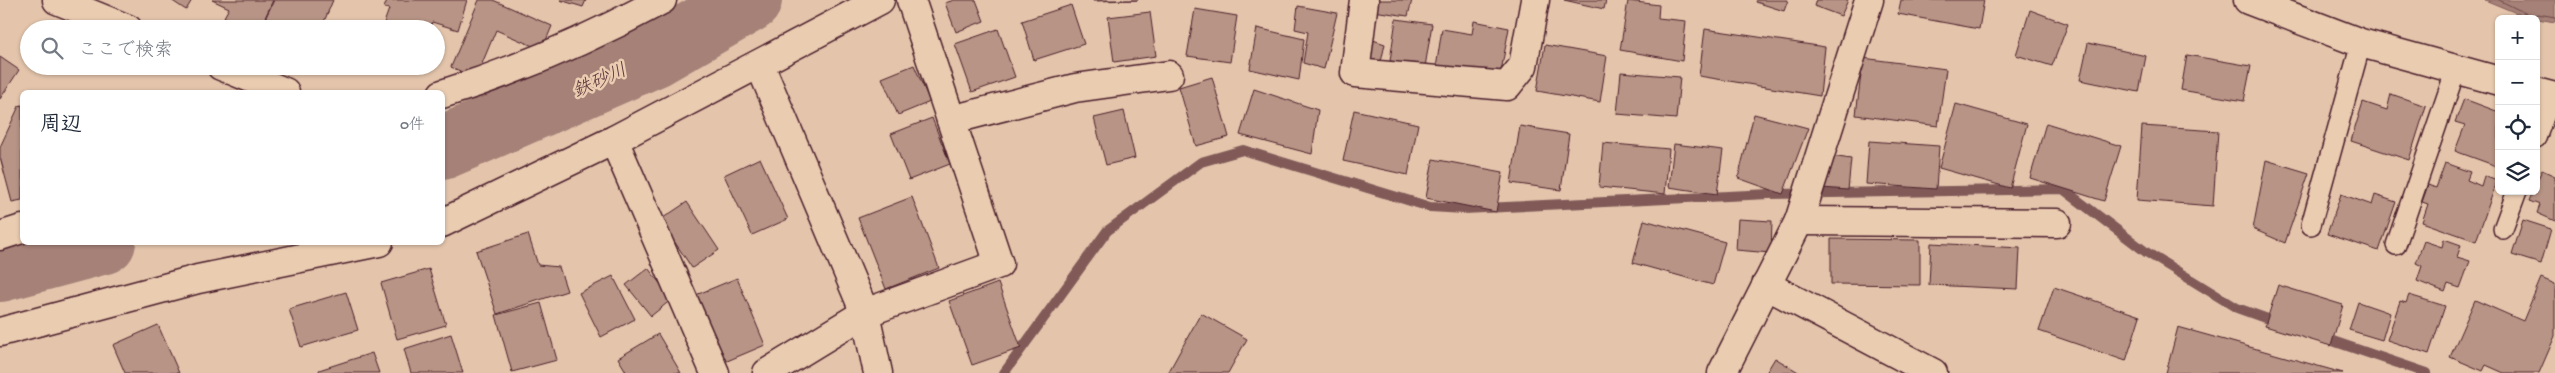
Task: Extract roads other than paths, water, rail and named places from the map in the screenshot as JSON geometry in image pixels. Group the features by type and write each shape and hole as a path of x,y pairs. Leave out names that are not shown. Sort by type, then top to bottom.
{"street":[{"path":"57,0 106,20"},
{"path":"445,93 523,67 619,23 662,0"},
{"path":"445,222 614,140 760,65 880,0"},
{"path":"767,373 866,313 999,264 911,0"},
{"path":"1364,0 1355,73 1507,86 1523,66 1535,0"},
{"path":"1722,373 1800,220 1870,0"},
{"path":"2248,0 2361,44 2495,80"},
{"path":"760,65 866,313 878,373"},
{"path":"244,75 281,90"},
{"path":"951,120 1075,88 1169,75"},
{"path":"614,140 715,373"},
{"path":"1800,220 2057,223"},
{"path":"0,236 20,230"},
{"path":"0,332 198,279 364,245"},
{"path":"1766,285 1933,373"}],"lane":[{"path":"2311,225 2361,44"},
{"path":"2396,245 2456,69"},
{"path":"2540,124 2548,95"},
{"path":"2504,229 2516,195"}],"water":[{"path":"2485,0 2555,0 2555,22 2540,19 2540,15 2521,15"}],"waterway":[{"name":"鉄砂川","path":"445,147 653,56 750,0"},
{"path":"1004,373 1107,231 1201,162 1243,150 1430,207 1464,209 1769,194 2063,189 2146,252 2237,308 2279,323"},
{"name":"鉄砂川","path":"0,270 93,245"},
{"path":"2321,337 2427,373"}]}
